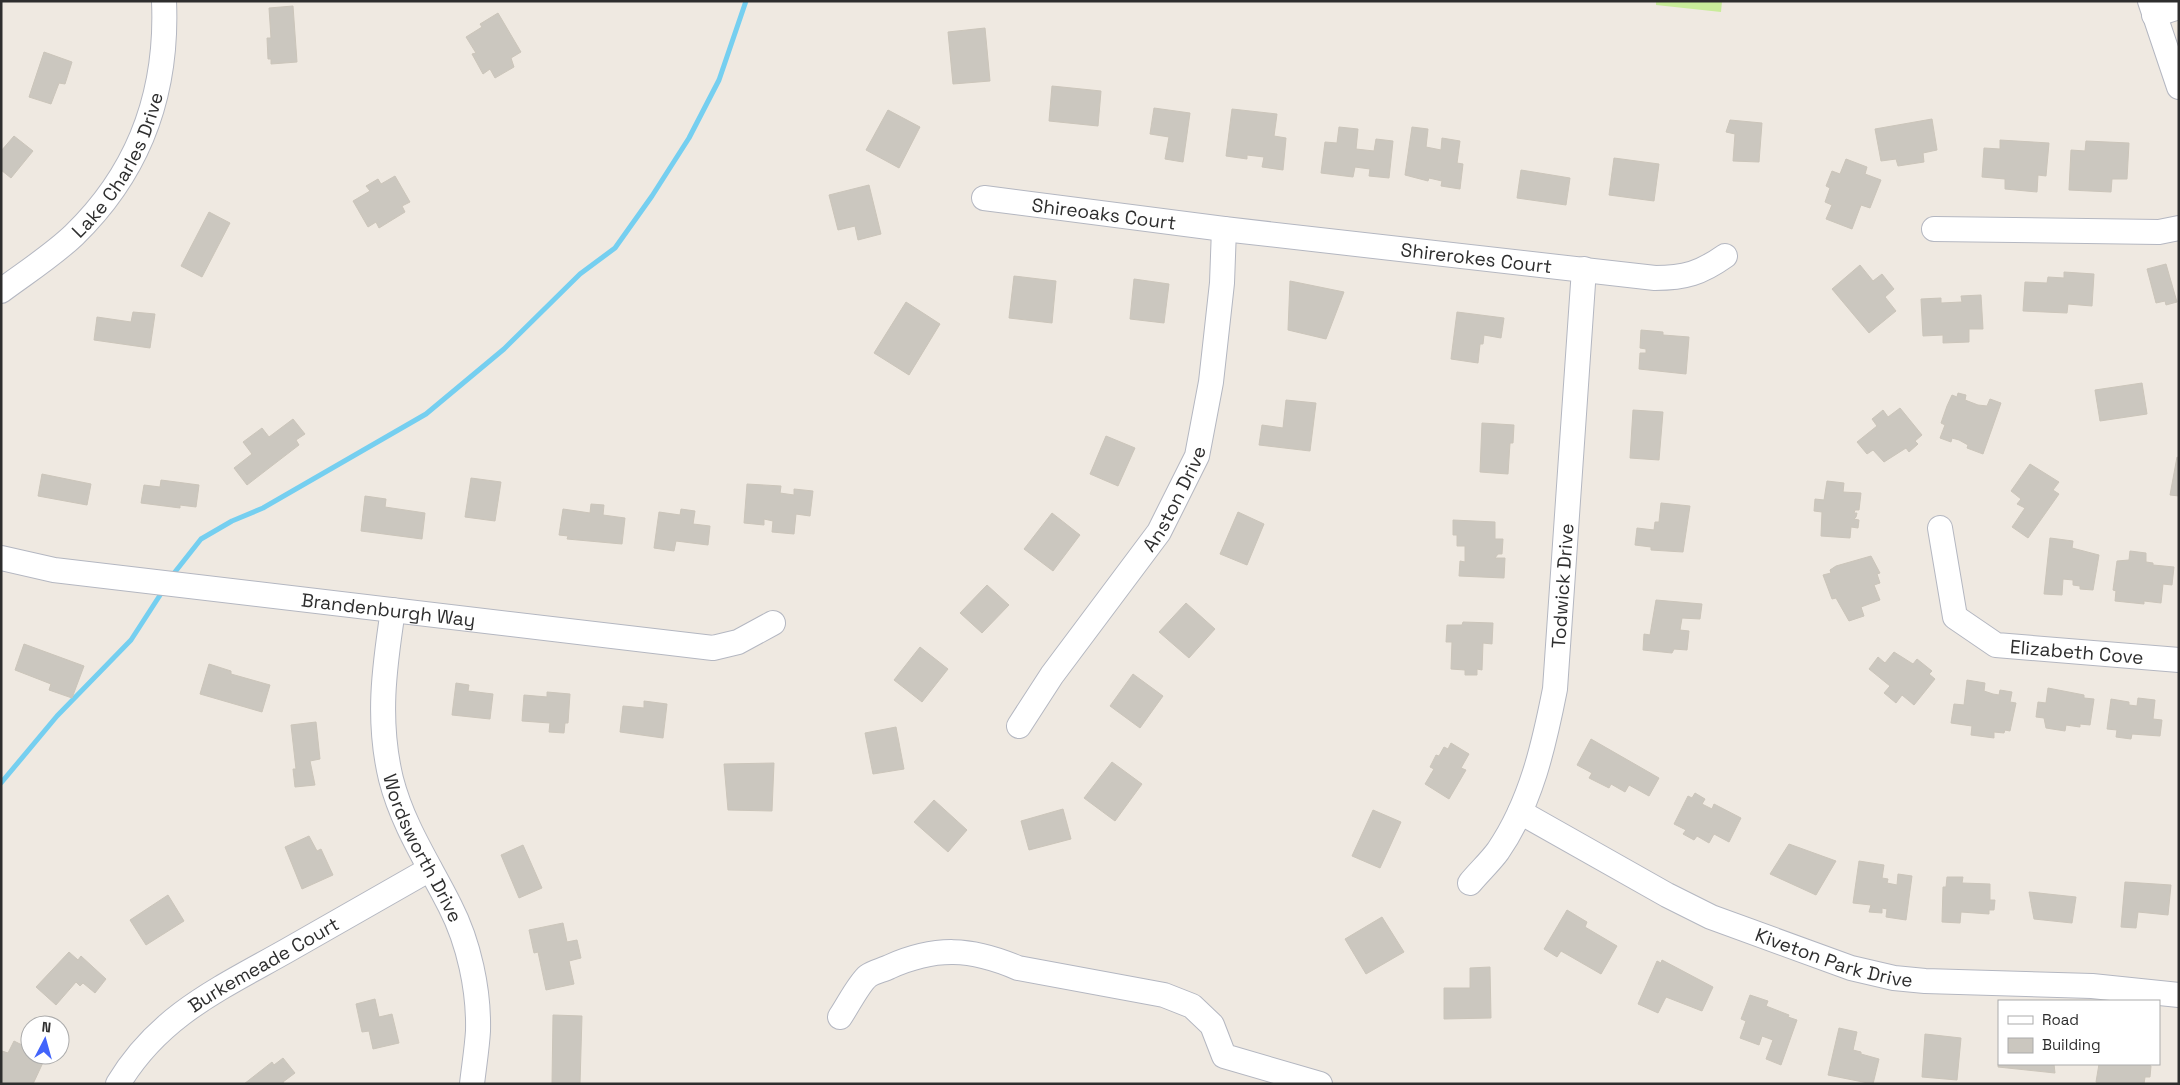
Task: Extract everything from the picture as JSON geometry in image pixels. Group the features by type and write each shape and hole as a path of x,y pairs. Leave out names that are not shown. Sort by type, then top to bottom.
{"street":[{"name":"Lake Charles Drive","path":"1,291 72,237 96,212 130,163 155,104 163,65 166,31 164,1"},
{"path":"2179,7 2152,8 2179,87"},
{"name":"Shireoaks Court","path":"984,198 1224,229"},
{"path":"1934,229 2158,232 2179,228"},
{"name":"Shirerokes Court","path":"1224,229 1674,278 1702,271 1725,256"},
{"name":"Anston Drive","path":"1019,726 1052,675 1160,532 1197,456 1211,382 1222,283 1224,229"},
{"name":"Todwick Drive","path":"1470,883 1498,851 1520,812 1542,753 1555,689 1584,269"},
{"name":"Elizabeth Cove","path":"1940,528 1955,617 1996,645 2179,660"},
{"name":"Brandenburgh Way","path":"1,558 54,570 713,648 738,642 773,623"},
{"name":"Wordsworth Drive","path":"393,610 382,684 385,748 401,810 451,908 467,949 476,992 478,1031 472,1084"},
{"name":"Kiveton Park Drive","path":"1520,812 1666,895 1711,917 1851,968 1894,978 1925,981 2092,986 2179,995"},
{"name":"Burkemeade Court","path":"118,1084 130,1063 160,1030 198,1001 430,869"},
{"path":"840,1018 867,976 915,956 947,952 974,954 997,959 1018,968 1164,994 1192,1006 1212,1024 1224,1056 1320,1084"}],"green space":[{"path":"1656,1 1722,1 1721,12 1656,5"}],"building":[{"path":"293,6 297,62 271,64 271,59 268,59 267,38 271,38 269,8"},
{"path":"498,13 521,52 511,58 514,67 495,78 490,69 483,74 472,54 476,53 466,37 482,27 480,24"},
{"path":"985,28 990,81 953,84 948,32"},
{"path":"44,52 72,62 65,84 59,83 51,104 29,97"},
{"path":"1052,86 1101,91 1098,126 1049,121"},
{"path":"1154,108 1190,113 1183,162 1165,159 1169,137 1150,134"},
{"path":"1232,109 1277,114 1274,136 1286,138 1283,170 1262,167 1264,157 1247,155 1247,159 1226,156"},
{"path":"888,110 920,127 899,168 866,150"},
{"path":"1932,119 1937,150 1923,153 1924,162 1898,166 1896,159 1881,161 1875,129"},
{"path":"1730,120 1762,123 1759,162 1733,161 1735,134 1726,132"},
{"path":"1339,127 1358,129 1356,149 1374,151 1376,139 1393,141 1389,178 1369,176 1370,169 1355,167 1353,177 1321,173 1325,142 1337,143"},
{"path":"1412,127 1428,129 1426,147 1441,150 1442,138 1460,141 1457,163 1463,164 1460,189 1441,186 1442,181 1429,178 1428,181 1405,175"},
{"path":"14,136 33,151 11,178 1,170 1,151"},
{"path":"2000,140 2049,143 2046,176 2038,175 2037,192 2005,189 2005,179 1982,177 1984,148 2000,149"},
{"path":"2086,141 2129,143 2127,179 2112,179 2111,192 2069,190 2071,150 2085,151"},
{"path":"1614,158 1659,164 1654,201 1609,195"},
{"path":"1846,159 1867,167 1865,174 1881,180 1870,208 1861,205 1852,229 1826,219 1832,205 1825,202 1830,188 1826,186 1832,171 1840,174"},
{"path":"1521,170 1570,178 1566,205 1517,198"},
{"path":"395,176 410,202 402,206 405,212 379,228 376,222 368,227 353,201 370,191 366,186 378,179 381,184"},
{"path":"869,185 881,234 858,240 855,226 838,230 829,195"},
{"path":"209,212 230,223 202,277 181,266"},
{"path":"2166,264 2177,302 2166,305 2165,301 2156,303 2147,269"},
{"path":"1860,265 1873,281 1882,274 1894,289 1885,297 1896,311 1869,333 1832,289"},
{"path":"2064,272 2094,274 2092,306 2068,304 2067,313 2023,311 2025,282 2047,283 2048,277 2064,278"},
{"path":"1014,276 1056,281 1052,323 1009,318"},
{"path":"1134,279 1169,284 1164,323 1130,319"},
{"path":"1290,281 1344,292 1326,339 1288,330"},
{"path":"1981,295 1983,329 1969,329 1969,342 1943,343 1943,335 1923,336 1921,299 1941,298 1941,303 1962,302 1961,296"},
{"path":"906,302 940,324 909,375 874,353"},
{"path":"133,312 155,314 150,348 94,340 97,317 131,322"},
{"path":"1457,312 1504,318 1501,338 1484,335 1483,344 1480,344 1478,363 1451,359"},
{"path":"1641,330 1663,332 1663,335 1689,337 1686,374 1639,369 1640,353 1646,353 1646,349 1640,348"},
{"path":"2142,383 2147,414 2100,421 2095,390"},
{"path":"1958,393 1966,395 1965,400 1978,405 1987,406 1990,399 2001,403 1983,454 1967,448 1968,445 1959,440 1952,438 1951,442 1940,438 1945,425 1941,423 1947,406 1952,395 1957,397"},
{"path":"1286,400 1316,403 1310,451 1259,445 1262,425 1283,428"},
{"path":"1900,408 1922,435 1915,441 1918,444 1909,452 1906,448 1884,462 1873,450 1867,454 1857,442 1877,426 1872,419 1883,410 1888,417"},
{"path":"1633,410 1663,412 1659,460 1630,458"},
{"path":"293,419 305,434 296,440 299,445 247,485 234,468 252,454 243,442 262,428 269,437"},
{"path":"1482,423 1514,425 1513,443 1510,443 1508,474 1480,472"},
{"path":"1106,436 1135,448 1118,486 1090,474"},
{"path":"2177,457 2179,458 2179,496 2170,495"},
{"path":"2030,464 2059,482 2053,490 2059,494 2028,538 2012,527 2025,508 2017,504 2021,499 2011,491"},
{"path":"42,474 91,484 87,505 38,496"},
{"path":"471,478 501,482 495,521 465,517"},
{"path":"161,480 199,485 196,507 180,505 180,508 141,503 144,485 160,487"},
{"path":"1827,481 1844,483 1843,492 1861,493 1859,510 1855,510 1854,513 1857,513 1854,519 1859,520 1858,528 1851,527 1850,538 1821,536 1822,512 1814,511 1815,499 1824,500"},
{"path":"747,484 781,486 780,493 794,495 794,489 813,491 810,516 796,514 794,534 772,532 773,521 764,519 764,525 744,523"},
{"path":"365,496 386,499 385,507 425,513 422,539 361,531"},
{"path":"1661,503 1690,506 1683,552 1651,550 1651,547 1635,545 1637,528 1654,530 1655,522 1659,522"},
{"path":"591,504 604,505 603,515 625,518 622,544 567,539 568,536 559,535 563,509 590,513"},
{"path":"681,509 695,511 693,524 710,526 708,545 676,541 674,551 654,548 659,512 680,515"},
{"path":"1238,512 1264,524 1247,565 1220,554"},
{"path":"1052,513 1080,535 1053,571 1024,549"},
{"path":"1453,520 1495,522 1495,539 1503,539 1502,554 1498,554 1495,558 1505,558 1504,578 1459,576 1460,561 1465,562 1465,546 1457,546 1457,535 1453,535"},
{"path":"2050,538 2073,541 2072,548 2099,555 2093,590 2080,589 2080,586 2073,585 2073,580 2063,579 2062,595 2044,594"},
{"path":"2130,551 2146,553 2146,562 2153,563 2153,565 2174,567 2172,585 2163,584 2161,603 2144,601 2144,604 2115,601 2116,591 2113,590 2117,561 2129,560"},
{"path":"1871,556 1880,573 1877,574 1880,583 1874,585 1880,600 1861,607 1864,616 1849,621 1836,598 1832,599 1823,575 1831,573 1830,570 1836,566"},
{"path":"987,585 1009,605 982,633 960,613"},
{"path":"1656,600 1702,604 1700,619 1682,618 1680,630 1689,631 1687,650 1674,649 1672,653 1643,650 1644,634 1650,635"},
{"path":"1186,603 1215,629 1189,658 1159,632"},
{"path":"1463,622 1493,623 1492,644 1483,643 1482,670 1477,669 1477,675 1465,675 1465,670 1451,669 1452,642 1446,642 1447,625 1462,625"},
{"path":"24,644 84,666 72,698 49,690 51,684 15,670"},
{"path":"920,647 948,669 922,702 894,680"},
{"path":"1894,652 1913,664 1917,659 1932,671 1929,674 1935,679 1914,705 1902,695 1896,703 1884,693 1890,686 1869,669 1878,657 1885,663"},
{"path":"209,664 231,671 231,674 270,685 262,712 200,694"},
{"path":"1133,674 1163,696 1140,728 1110,706"},
{"path":"1967,680 1985,683 1984,691 1993,694 1999,695 2000,690 2012,692 2010,702 2016,703 2010,731 2005,730 2004,733 1994,732 1994,738 1971,735 1972,726 1951,723 1954,704 1964,705"},
{"path":"456,683 469,685 468,691 493,694 490,719 452,715"},
{"path":"2048,688 2084,695 2084,698 2094,699 2090,725 2080,724 2080,727 2066,725 2065,731 2046,728 2044,718 2036,717 2038,702 2046,703"},
{"path":"547,692 570,694 568,723 565,723 564,733 549,732 550,723 522,721 524,695 547,697"},
{"path":"2138,698 2155,700 2153,719 2162,720 2160,736 2132,734 2131,739 2116,737 2117,730 2107,729 2111,699 2129,702 2129,705 2137,706"},
{"path":"644,701 667,704 663,738 620,732 623,706 644,708"},
{"path":"316,722 320,759 310,761 315,785 295,787 293,769 296,769 291,725"},
{"path":"896,727 904,769 873,774 865,733"},
{"path":"1591,739 1659,778 1649,796 1629,785 1625,792 1611,784 1609,788 1589,778 1592,773 1577,765"},
{"path":"1451,743 1469,754 1461,768 1466,770 1449,799 1425,784 1434,769 1430,767 1436,755 1439,756 1444,747 1448,749"},
{"path":"1112,762 1142,784 1115,821 1084,798"},
{"path":"774,763 772,811 728,810 724,764"},
{"path":"1695,793 1705,799 1702,804 1712,809 1714,804 1741,818 1729,842 1714,834 1709,843 1697,836 1694,840 1683,834 1686,830 1674,824 1688,796 1692,798"},
{"path":"934,800 967,830 948,852 914,822"},
{"path":"1063,809 1071,839 1029,850 1021,821"},
{"path":"1373,810 1401,822 1380,868 1352,856"},
{"path":"309,836 317,851 321,849 333,875 302,889 285,847"},
{"path":"1789,844 1836,861 1816,895 1770,874"},
{"path":"523,845 542,888 519,898 501,855"},
{"path":"1859,861 1884,865 1882,878 1888,879 1887,883 1897,885 1898,874 1912,876 1906,920 1886,917 1887,909 1882,908 1882,913 1869,912 1871,905 1853,903"},
{"path":"1947,877 1963,877 1962,883 1990,884 1990,900 1995,900 1994,910 1989,910 1989,914 1961,912 1960,923 1942,922 1943,887 1946,887"},
{"path":"2125,882 2171,885 2168,915 2138,912 2136,928 2121,927"},
{"path":"2029,892 2076,897 2072,923 2034,919"},
{"path":"168,895 184,921 146,945 130,920"},
{"path":"1567,910 1587,922 1585,927 1617,946 1601,974 1561,951 1557,957 1544,949"},
{"path":"1382,917 1404,952 1366,974 1345,939"},
{"path":"563,923 567,942 577,940 581,958 569,961 574,984 546,990 538,952 534,953 529,930"},
{"path":"69,952 78,960 81,956 106,979 95,993 83,983 80,986 76,982 56,1005 36,987"},
{"path":"1662,960 1713,987 1702,1011 1666,997 1658,1013 1638,1004 1657,961 1661,963"},
{"path":"1490,967 1491,1018 1444,1019 1444,988 1470,988 1470,968"},
{"path":"1750,995 1768,1001 1766,1006 1797,1020 1781,1065 1766,1059 1773,1040 1762,1036 1759,1045 1740,1038 1746,1021 1741,1019"},
{"path":"375,999 379,1017 392,1014 399,1043 373,1049 369,1031 362,1032 356,1004"},
{"path":"553,1015 582,1016 580,1084 552,1084"},
{"path":"1839,1028 1857,1032 1853,1050 1879,1059 1873,1084 1828,1075"},
{"path":"1925,1034 1961,1038 1957,1080 1922,1077"},
{"path":"14,1041 20,1044 20,1065 42,1065 33,1084 1,1084 1,1054 2,1051 8,1053"},
{"path":"283,1058 295,1073 283,1082 284,1084 244,1084 272,1062 274,1065"},
{"path":"1998,1065 2054,1065 2055,1073 1998,1067"},
{"path":"2099,1065 2151,1066 2150,1077 2145,1077 2144,1084 2100,1084 2096,1082"}],"waterway":[{"path":"171,577 201,539 232,521 263,508 426,414 504,349 580,274 615,248 652,196 689,138 719,80 746,1"},
{"path":"1,783 57,716 131,640 164,589"}]}
